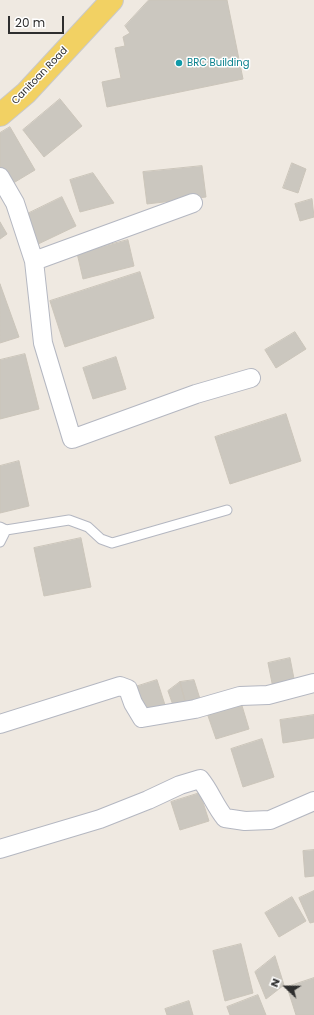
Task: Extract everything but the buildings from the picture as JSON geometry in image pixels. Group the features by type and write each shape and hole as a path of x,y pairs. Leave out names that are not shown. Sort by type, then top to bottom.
{"main road":[{"name":"Canitoan Road","path":"0,115 26,93 112,0"}],"street":[{"path":"0,177 16,203 34,261 43,343 72,439 196,394 251,378"},
{"path":"34,261 193,204"},
{"path":"0,724 120,686 128,689 133,703 142,718 195,708 240,696 268,695 314,683"},
{"path":"0,850 100,819 148,800 180,785 200,779 207,786 215,805 224,818 245,821 270,820 314,801"}],"lane":[{"path":"0,542 3,528 69,520 88,527 101,539 112,543 227,510"}],"place":[{"name":"BRC Building","path":"179,63"}]}
